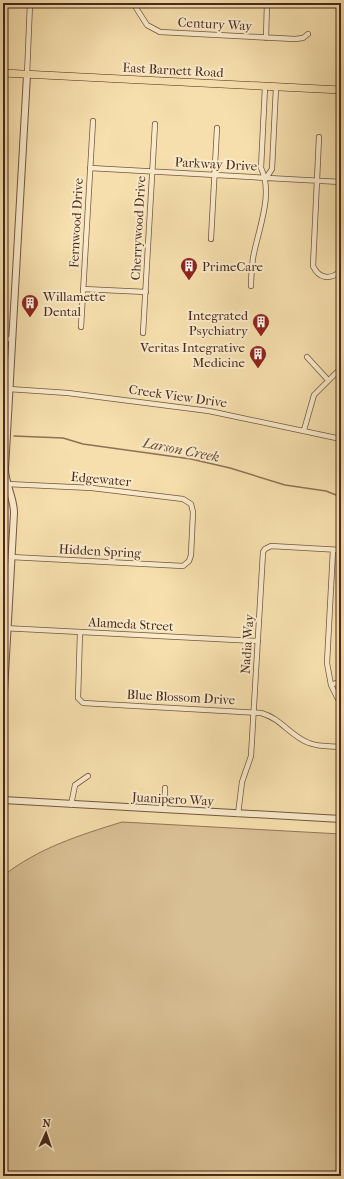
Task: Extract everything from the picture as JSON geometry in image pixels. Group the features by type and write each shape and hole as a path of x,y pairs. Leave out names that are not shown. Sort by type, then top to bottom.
{"main road":[{"name":"East Barnett Road","path":"3,73 341,90"}],"street":[{"path":"3,710 5,628 14,506 7,484 5,469 30,3"},
{"name":"Century Way","path":"133,3 147,25 160,32 295,39 303,38 308,34"},
{"path":"266,38 267,3"},
{"path":"265,87 261,168 266,178"},
{"path":"251,286 253,258 263,211 266,178 272,169 276,87"},
{"name":"Fernwood Drive","path":"81,327 93,121"},
{"name":"Cherrywood Drive","path":"143,333 155,124"},
{"path":"211,239 216,128"},
{"path":"319,137 313,266 318,274 326,277 336,276 341,271"},
{"name":"Parkway Drive","path":"90,168 341,182"},
{"path":"83,289 146,292"},
{"path":"3,339 11,339"},
{"path":"307,357 328,380"},
{"path":"304,430 314,395 341,368"},
{"name":"Creek View Drive","path":"9,389 75,394 209,411 341,439"},
{"name":"Edgewater","path":"7,484 104,489 183,499 191,504 193,512 191,556 187,564"},
{"name":"Nadia Way","path":"238,814 242,782 250,761 264,552 267,548 278,546 333,550"},
{"path":"341,550 333,550 327,663 331,685 341,705"},
{"name":"Hidden Spring","path":"11,557 178,566 187,564"},
{"name":"Alameda Street","path":"5,628 258,641"},
{"name":"Blue Blossom Drive","path":"80,632 78,698 83,703 253,712 269,715 299,738 310,744 341,747"},
{"path":"331,685 341,681"},
{"path":"71,805 75,785 88,776"},
{"path":"165,788 165,810"},
{"name":"Juanipero Way","path":"3,800 341,819"}],"shaded area":[{"path":"122,822 341,834 341,1176 3,1176 3,876 16,866 60,843"}],"waterway":[{"name":"Larson Creek","path":"14,436 63,438 83,444 191,459 230,468 285,485 326,491 341,497"}],"place":[{"name":"PrimeCare","path":"189,281"},
{"name":"Willamette Dental","path":"30,318"},
{"name":"Integrated Psychiatry","path":"261,337"},
{"name":"Veritas Integrative Medicine","path":"258,369"}]}
